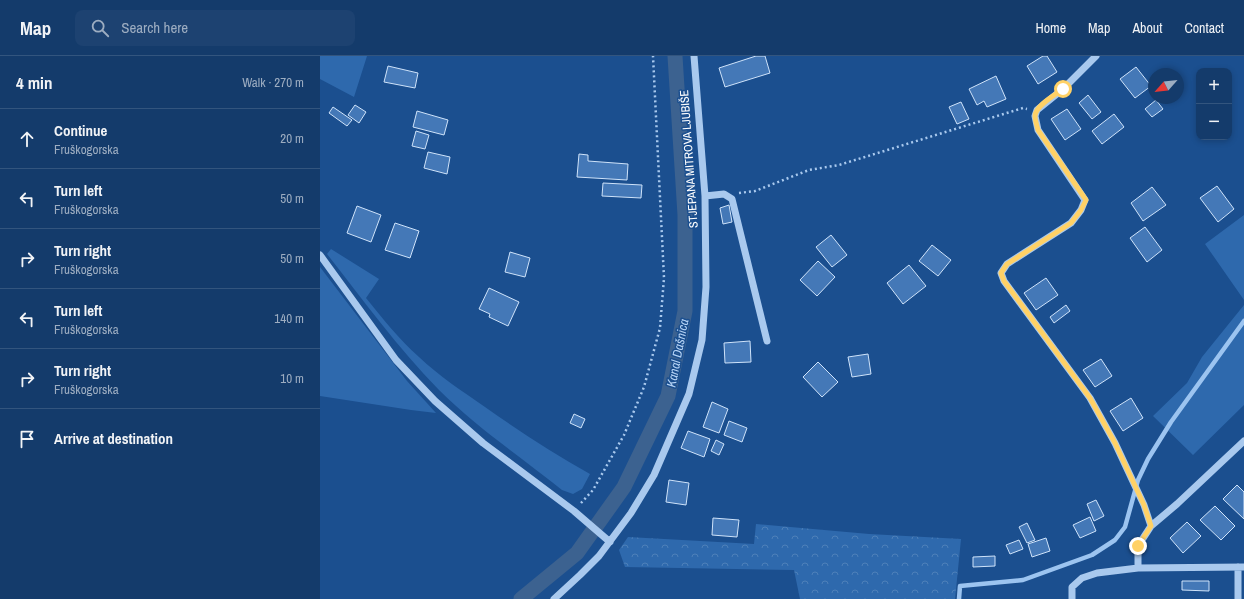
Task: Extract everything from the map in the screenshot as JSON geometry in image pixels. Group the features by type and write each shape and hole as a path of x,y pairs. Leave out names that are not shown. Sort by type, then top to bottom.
{"street":[{"name":"STJEPANA MITROVA LJUBIŠE","path":"554,599 599,556 631,513 654,475 689,394 702,340 706,286 705,196 694,56"},
{"path":"1096,56 1063,89 1037,110 1035,116 1038,130 1086,200 1081,210 1071,223 1007,264 1001,273 1004,281 1090,398 1118,450 1144,505 1151,526"},
{"path":"705,196 724,194 732,199 767,341"},
{"path":"320,255 396,360 435,401 483,443 574,511 610,542"},
{"path":"1138,568 1138,546 1151,526 1177,504 1244,441"},
{"path":"1072,599 1072,587 1082,578 1097,573 1138,568 1241,567 1238,599"}],"path":[{"path":"574,511 593,490 624,435 644,387 660,328 664,278 653,56"},
{"path":"724,194 755,191 809,170 839,165 1023,108 1037,110"}],"green space":[{"path":"320,56 367,56 354,97 320,79"},
{"path":"1244,215 1244,300 1205,244"},
{"path":"331,249 379,279 366,298 391,329 412,350 459,389 550,450 590,474 582,489 573,494 562,490 453,404 395,341 367,306 327,254"},
{"path":"320,267 407,381 436,413 320,396"},
{"path":"1244,305 1244,405 1193,455 1153,416 1187,383 1202,357"},
{"path":"756,524 869,534 961,539 955,599 800,599 794,570 625,567 619,550 628,537 754,544"}],"building":[{"path":"756,56 765,56 770,73 725,87 719,68"},
{"path":"1043,56 1047,56 1057,72 1038,84 1027,66"},
{"path":"388,66 418,73 415,88 384,82"},
{"path":"1136,67 1148,82 1148,88 1135,98 1120,79"},
{"path":"996,76 1006,99 987,107 984,101 977,105 969,89"},
{"path":"1088,95 1101,112 1092,119 1079,103"},
{"path":"961,102 969,119 957,124 949,107"},
{"path":"1151,104 1159,104 1163,109 1152,117 1145,109"},
{"path":"355,105 366,112 359,123 348,115"},
{"path":"333,107 352,120 347,126 329,113"},
{"path":"1067,109 1081,129 1065,140 1051,119"},
{"path":"417,111 448,120 444,135 413,127"},
{"path":"1114,114 1124,127 1102,144 1092,131"},
{"path":"416,131 429,135 425,149 412,146"},
{"path":"428,152 450,157 447,174 424,168"},
{"path":"579,154 588,155 588,161 628,164 627,180 577,177"},
{"path":"603,183 642,185 641,198 602,196"},
{"path":"1217,186 1234,209 1218,222 1200,198"},
{"path":"1152,187 1166,205 1143,221 1131,203"},
{"path":"729,205 732,222 723,224 720,208"},
{"path":"357,206 381,215 371,242 347,233"},
{"path":"395,223 419,231 410,258 385,250"},
{"path":"1145,227 1162,250 1147,262 1130,238"},
{"path":"831,235 847,255 832,267 816,247"},
{"path":"932,245 951,260 938,276 919,261"},
{"path":"510,252 530,258 525,277 505,272"},
{"path":"818,261 835,277 817,296 800,280"},
{"path":"909,265 926,286 903,304 887,283"},
{"path":"1046,278 1058,295 1036,310 1024,293"},
{"path":"489,288 519,302 508,326 489,317 490,314 479,309"},
{"path":"1066,305 1070,311 1054,323 1050,317"},
{"path":"750,341 751,362 725,363 724,343"},
{"path":"868,354 871,374 852,377 848,357"},
{"path":"1101,359 1112,376 1095,387 1083,370"},
{"path":"818,362 838,382 822,397 803,377"},
{"path":"1131,398 1143,418 1123,431 1110,411"},
{"path":"712,402 728,409 719,433 703,427"},
{"path":"574,414 585,419 581,428 570,423"},
{"path":"729,421 747,428 742,442 724,435"},
{"path":"688,431 710,439 704,457 681,448"},
{"path":"716,440 724,444 719,455 711,451"},
{"path":"669,480 689,483 686,505 666,502"},
{"path":"1237,485 1244,492 1244,519 1223,499"},
{"path":"1096,500 1104,516 1094,521 1087,504"},
{"path":"1215,506 1235,526 1221,540 1200,520"},
{"path":"1090,517 1096,531 1080,538 1073,525"},
{"path":"713,518 739,520 737,537 712,535"},
{"path":"1187,522 1201,536 1183,553 1170,538"},
{"path":"1027,523 1035,540 1027,543 1019,527"},
{"path":"1046,538 1050,551 1032,557 1028,544"},
{"path":"1019,540 1023,549 1010,554 1006,545"},
{"path":"995,556 995,566 973,567 973,557"},
{"path":"1182,581 1209,581 1209,591 1182,590"}],"waterway":[{"name":"Kanal Dašnica","path":"521,599 577,553 624,487 668,396 685,311 685,215 675,56"},
{"path":"959,599 960,586 1023,580 1092,555 1115,540 1125,527 1138,480 1148,459 1171,422 1244,321"}],"route":[{"path":"1063,89 1041,106 1037,110 1035,116 1038,130 1086,200 1081,210 1071,223 1007,264 1001,273 1004,281 1090,398 1115,443 1144,505 1151,526 1138,546"}]}
